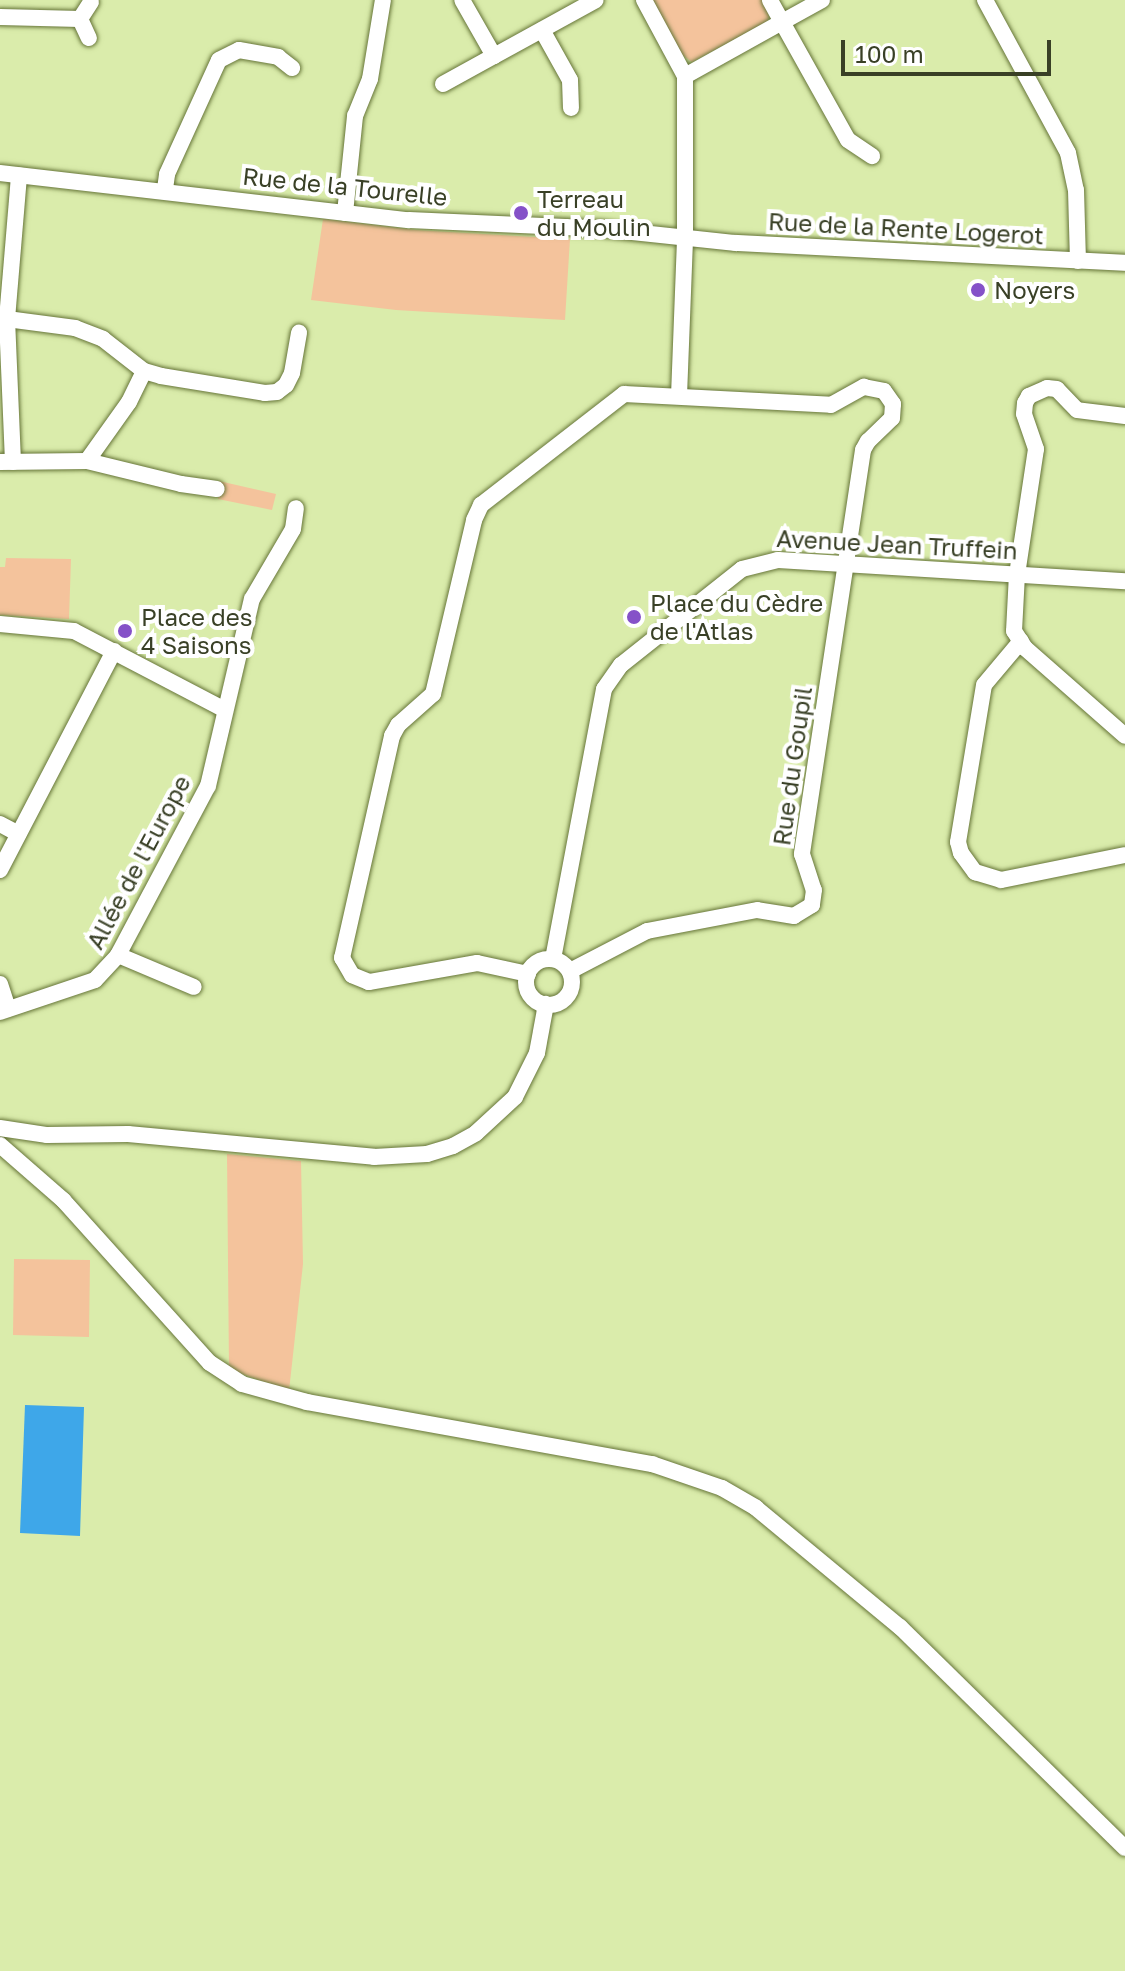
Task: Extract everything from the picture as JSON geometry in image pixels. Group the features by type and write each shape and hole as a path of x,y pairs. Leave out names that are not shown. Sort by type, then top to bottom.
{"street":[{"path":"345,213 355,116 370,79 383,0"},
{"path":"462,0 494,56"},
{"path":"443,84 596,0"},
{"path":"644,0 685,76 685,237 679,396"},
{"path":"770,0 848,140 872,156"},
{"path":"685,76 822,0"},
{"path":"985,0 1068,153 1076,190 1078,261"},
{"path":"80,19 91,2"},
{"path":"0,17 80,19"},
{"path":"80,19 89,38"},
{"path":"542,30 570,80 571,108"},
{"path":"165,189 167,174 219,60 239,50 278,57 292,68"},
{"name":"Rue de la Tourelle","path":"0,173 165,189 345,213 685,237"},
{"path":"19,175 7,319 6,462 87,461 181,484 217,489"},
{"name":"Rue de la Rente Logerot","path":"685,237 736,243 1125,263"},
{"path":"7,319 48,322 103,339 144,371 252,392 277,392 292,373 299,333"},
{"path":"87,461 129,402 144,371"},
{"path":"528,974 477,963 369,982 352,975 346,968 343,947 392,736 398,725 433,694 474,520 481,505 614,399 633,392 831,405 864,387 884,391 893,404 892,418 863,450 847,566"},
{"path":"1125,416 1077,410 1057,389 1047,388 1029,396 1024,414 1036,449 1017,574 1014,631 1021,641 1125,736"},
{"name":"Allée de l'Europe","path":"4,1011 95,980 118,955 208,786 252,599 293,529 296,508"},
{"name":"Avenue Jean Truffein","path":"553,959 604,689 611,675 742,569 778,560 1125,581"},
{"name":"Rue du Goupil","path":"570,971 647,931 757,910 794,916 812,905 814,890 802,854 847,566"},
{"path":"0,624 65,628 225,710"},
{"path":"1021,641 984,685 958,842 961,853 982,876 1001,880 1125,855"},
{"path":"0,870 114,651"},
{"path":"0,824 19,834"},
{"path":"118,955 194,987"},
{"path":"553,959 570,971 572,981 568,995 556,1004 546,1004 530,995 528,974 538,962 553,959"},
{"path":"0,984 4,1011"},
{"path":"0,1128 47,1135 128,1134 374,1157 427,1154 453,1146 476,1133 515,1097 537,1053 546,1004"},
{"path":"0,1145 63,1200 210,1363 242,1384 307,1402 652,1464 722,1488 756,1508 900,1627 1125,1848"}],"shaded area":[{"path":"652,0 764,0 769,17 767,22 692,62 681,54"},
{"path":"323,219 415,230 570,239 565,320 396,310 311,300"},
{"path":"219,481 276,494 272,510 218,499"},
{"path":"6,558 71,559 69,619 0,615 0,567 5,567"},
{"path":"227,1154 301,1161 303,1264 289,1391 229,1369"},
{"path":"14,1259 90,1260 89,1337 13,1335"}],"water":[{"path":"25,1405 84,1407 80,1536 20,1533"}],"place":[{"name":"Terreau du Moulin","path":"521,213"},
{"name":"Noyers","path":"978,290"},
{"name":"Place du Cèdre de l'Atlas","path":"634,617"},
{"name":"Place des 4 Saisons","path":"125,631"}]}
